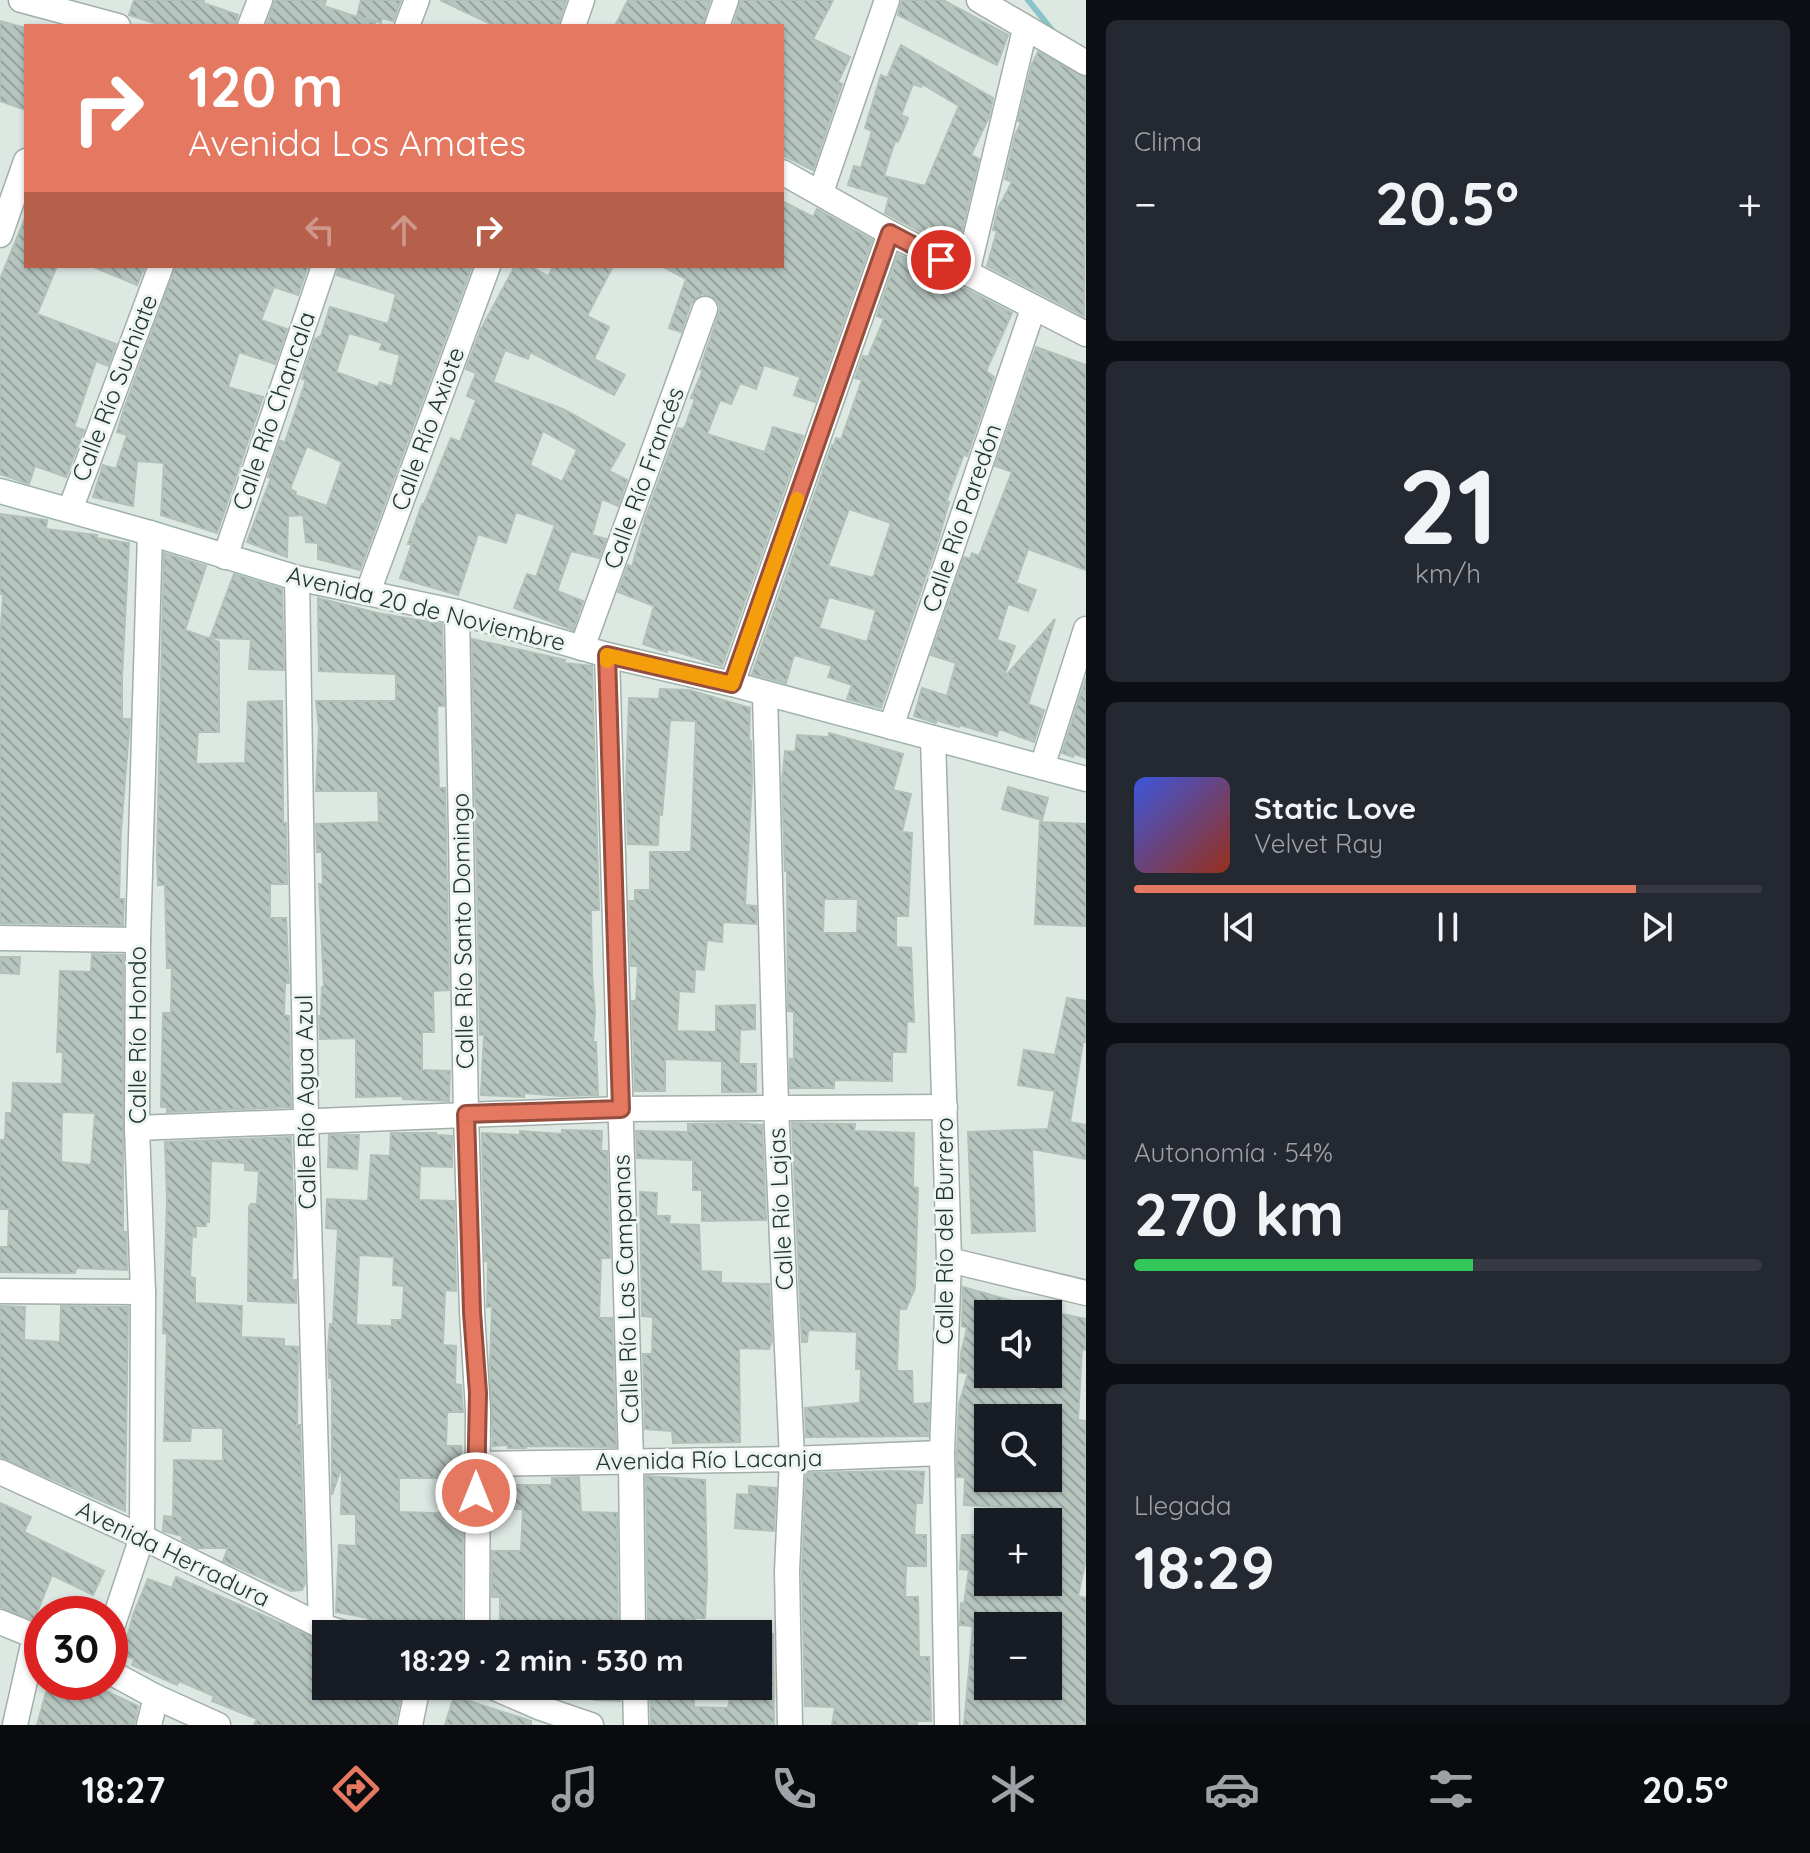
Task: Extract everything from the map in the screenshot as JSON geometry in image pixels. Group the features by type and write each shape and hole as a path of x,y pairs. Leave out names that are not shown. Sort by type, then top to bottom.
{"street":[{"path":"21,0 111,24"},
{"path":"251,24 260,0"},
{"path":"408,24 417,0"},
{"path":"574,24 582,0"},
{"path":"718,24 726,0"},
{"path":"821,192 887,0"},
{"path":"979,0 1086,63"},
{"path":"967,273 1025,29"},
{"path":"0,235 24,167"},
{"path":"784,173 890,233 1086,334"},
{"path":"732,684 890,233"},
{"name":"Calle Río Suchiate","path":"70,510 160,268"},
{"name":"Calle Río Chancala","path":"225,557 323,268"},
{"name":"Calle Río Axiote","path":"368,592 487,268"},
{"name":"Calle Río Francés","path":"582,648 705,309"},
{"name":"Calle Río Paredón","path":"891,727 1033,309"},
{"name":"Avenida 20 de Noviembre","path":"0,491 297,578 457,612 607,655 732,684 1086,779"},
{"name":"Calle Río Hondo","path":"122,1596 142,1537 143,1292 137,1128 138,940 150,533"},
{"name":"Calle Río Agua Azul","path":"297,578 306,1121 321,1620"},
{"name":"Calle Río Santo Domingo","path":"457,612 466,1114 472,1312 478,1393 477,1620"},
{"path":"1042,767 1086,629"},
{"name":"Calle Río Las Campanas","path":"607,655 631,1461 633,1620"},
{"name":"Calle Río Lajas","path":"765,694 776,1107 792,1459 787,1572 790,1725"},
{"name":"Calle Río del Burrero","path":"933,738 949,1260 942,1453 947,1725"},
{"path":"0,938 138,940"},
{"path":"137,1128 621,1109 945,1107"},
{"path":"949,1260 1086,1293"},
{"path":"0,1291 143,1292"},
{"name":"Avenida Río Lacanja","path":"476,1464 792,1459 942,1453"},
{"name":"Avenida Herradura","path":"0,1472 142,1537 312,1622"},
{"path":"0,1622 24,1632"},
{"path":"128,1682 218,1725"},
{"path":"15,1725 24,1692"},
{"path":"149,1725 156,1697"},
{"path":"410,1725 415,1700"},
{"path":"513,1700 539,1716 591,1725"},
{"path":"635,1700 636,1725"}],"building":[{"path":"134,0 204,0 203,3 238,15 236,24 158,24 129,15"},
{"path":"275,0 326,0 324,6 375,23 375,24 267,24"},
{"path":"361,0 401,0 393,21 382,18 381,23 357,16"},
{"path":"440,0 566,0 559,24 491,24"},
{"path":"628,0 710,0 703,24 616,24"},
{"path":"741,0 833,0 813,39 850,57 838,82 842,84 813,170 784,156 784,24 734,24"},
{"path":"902,0 943,0 1008,35 997,65 898,15"},
{"path":"0,21 24,27 24,109 0,101"},
{"path":"901,45 993,98 989,117 971,155 979,159 961,235 927,225 925,234 885,213 889,197 848,185 854,166 861,168 872,131 865,128 881,75 887,78","holes":["913,84 921,87 922,84 959,106 925,186 884,176 895,141 898,142 908,118 901,115"]},
{"path":"1038,52 1086,78 1084,316 987,266 997,231 993,230 998,208 1012,182 1005,179 1015,135 1021,123 1018,121 1032,64"},
{"path":"784,202 813,217 817,209 872,240 815,402 794,395 800,377 764,365 756,389 740,383 731,404 720,400 707,434 765,452 773,427 803,436 722,666 643,644 654,606 618,592 628,565 632,567 645,519 678,428 684,429 695,399 691,398 703,370 700,369 719,313 720,306 716,299 702,294 691,303 681,332 669,328 686,279 666,268 784,268"},
{"path":"24,221 24,268 56,268 37,314 116,344 108,366 96,361 74,427 84,430 66,477 35,466 29,484 0,474 0,279"},
{"path":"898,254 1012,313 986,371 994,377 967,456 964,454 946,502 949,502 938,541 881,708 847,699 852,685 828,677 832,666 794,655 786,683 752,674 832,445 836,438 841,440 862,380 855,378 863,356 868,357 884,319 877,316","holes":["849,509 891,523 873,578 828,566","829,597 876,610 867,642 819,628"]},
{"path":"96,268 144,268 137,285"},
{"path":"175,268 307,268 298,295 274,287 261,320 287,329 275,364 239,352 228,387 263,397 217,533 161,515 164,463 137,461 133,506 93,497 103,465 116,469 127,435 117,432"},
{"path":"339,268 471,268 360,570 318,559 318,543 306,542 303,515 288,516 287,557 247,542 271,478 268,477 280,441 285,442 306,380 302,379 303,374 315,339 321,336 330,307 388,324 396,294 337,275","holes":["349,333 382,343 380,349 400,355 392,387 380,382 378,387 336,372","307,446 342,462 327,506 295,495 296,492 290,489"]},
{"path":"514,268 534,268 548,276 553,268 612,268 587,316 609,327 594,359 625,375 614,395 530,352 528,359 505,350 493,382 565,410 625,444 609,471 627,480 618,506 602,499 592,535 606,539 599,558 571,551 557,591 583,601 573,630 514,608 527,574 536,577 555,525 516,512 506,543 478,534 458,595 400,578 422,504 451,438 460,442 476,400 467,396 476,373 466,369 481,329","holes":["543,431 577,450 562,482 530,465"]},
{"path":"1036,347 1086,365 1086,570 1028,549 1016,583 1036,590 1028,611 1008,604 997,640 1015,646 1003,679 1055,619 1028,704 1044,710 1034,742 999,729 997,736 914,716 922,688 947,696 956,663 931,655 964,557 970,559 972,553 979,556 1012,472 995,466"},
{"path":"0,514 47,520 46,529 97,535 96,538 129,543 122,677 122,719 130,719 121,831 119,899 124,899 123,925 0,923 0,642 3,594 0,594"},
{"path":"164,553 206,566 185,630 219,642 219,732 198,732 196,764 245,763 248,702 282,701 287,884 270,884 270,918 286,918 289,983 285,983 284,1015 289,1016 291,1107 167,1112 167,1107 161,1107 163,1013 171,1013 172,968 167,968 165,885 158,885 157,857"},
{"path":"234,574 282,589 284,670 249,669 251,639 210,638"},
{"path":"318,598 377,613 442,624 444,706 437,706 439,788 445,788 449,990 433,991 434,1032 422,1032 422,1070 450,1071 449,1101 403,1099 403,1096 356,1097 356,1038 320,1039 319,1016 324,987 319,884 323,884 322,852 317,852 316,824 379,822 378,791 316,791 319,728 316,701 396,701 396,674 319,671"},
{"path":"472,639 565,660 564,663 592,666 599,910 591,910 595,1013 593,1042 596,1042 598,1095 481,1095 484,1035 480,1035"},
{"path":"1086,678 1086,758 1074,754 1073,757 1062,753"},
{"path":"660,689 689,690 750,708 752,782 745,905 756,906 756,924 723,922 722,942 707,940 704,970 695,969 694,992 679,991 677,1031 716,1032 716,1006 755,1005 755,1029 740,1030 739,1064 756,1064 756,1092 722,1092 722,1061 665,1059 665,1091 635,1091 632,1001 636,1001 638,966 631,966 629,901 635,901 635,890 650,890 650,852 691,852 696,721 670,720 658,845 628,844 629,698 659,699"},
{"path":"829,733 903,754 893,790 911,794 902,832 912,833 908,916 896,916 896,947 911,948 914,1022 907,1021 906,1052 892,1052 892,1081 834,1080 834,1088 790,1088 790,1059 794,1059 794,1012 788,1011 787,871 782,783 785,751 795,752 797,735 829,737","holes":["824,899 858,899 857,933 823,933"]},
{"path":"1008,787 1048,798 1042,820 1002,809"},
{"path":"1040,822 1086,824 1086,926 1035,924"},
{"path":"92,954 123,955 123,1232 126,1232 127,1270 76,1268 75,1273 0,1272 0,1247 8,1247 9,1209 0,1209 0,1140 5,1140 6,1113 12,1113 13,1083 62,1084 63,1052 57,1052 60,971 91,972","holes":["62,1112 95,1113 91,1165 61,1162"]},
{"path":"1,957 20,957 19,974 1,973"},
{"path":"1067,998 1086,1001 1086,1042 1083,1042 1070,1122 1086,1125 1086,1159 1032,1149 1035,1231 972,1233 968,1132 1048,1129 1055,1091 1018,1085 1024,1050 1055,1055"},
{"path":"792,1123 855,1124 854,1131 914,1133 913,1187 918,1188 915,1288 906,1309 899,1309 897,1371 912,1371 913,1404 929,1403 928,1436 806,1437 805,1408 860,1403 861,1369 856,1369 857,1332 808,1330 807,1342 802,1342"},
{"path":"688,1124 762,1125 766,1220 702,1221 702,1190 693,1190 693,1160 637,1158 636,1131 688,1132"},
{"path":"562,1130 602,1131 601,1151 607,1151 610,1258 601,1258 599,1318 612,1318 616,1447 493,1446 490,1365 492,1307 487,1307 482,1133 520,1135 520,1131 562,1134"},
{"path":"391,1133 452,1136 452,1167 420,1166 419,1200 454,1201 456,1291 445,1290 443,1345 456,1346 455,1384 461,1385 463,1412 447,1412 446,1446 461,1446 462,1478 399,1478 399,1512 463,1514 462,1620 368,1620 336,1612 339,1545 356,1546 356,1514 341,1514 340,1471 332,1495 332,1378 329,1378 328,1349 330,1324 333,1324 338,1229 326,1228 327,1199 368,1201 371,1155 390,1156","holes":["359,1255 394,1257 393,1285 404,1286 402,1320 392,1320 392,1326 356,1325"]},
{"path":"329,1135 359,1135 357,1169 328,1167"},
{"path":"291,1137 292,1280 296,1280 296,1303 248,1301 249,1207 257,1204 259,1171 245,1170 245,1163 211,1161 209,1222 206,1226 196,1226 196,1237 192,1236 190,1277 195,1278 195,1303 242,1306 241,1337 284,1339 284,1346 298,1347 297,1425 300,1425 305,1583 302,1590 291,1591 223,1561 228,1548 197,1548 182,1540 182,1536 163,1531 164,1516 173,1517 174,1460 223,1461 223,1428 191,1428 190,1441 164,1441 167,1334 163,1333 167,1200 165,1142"},
{"path":"640,1192 657,1193 656,1216 670,1216 669,1224 699,1225 701,1271 721,1272 721,1283 769,1284 772,1341 769,1349 739,1348 740,1442 673,1443 672,1431 645,1429 643,1354 652,1354 653,1317 642,1316"},
{"path":"963,1287 1009,1300 974,1300 974,1388 1026,1388 1036,1391 1036,1388 1062,1388 1062,1314 1086,1319 1086,1350 1082,1349 1078,1420 1086,1421 1086,1559 1078,1596 1086,1598 1086,1725 964,1725 973,1626 960,1625 961,1603 964,1604 969,1570 960,1569 962,1535 974,1535 974,1596 1062,1596 1062,1508 964,1505 965,1477 957,1477 957,1453 959,1404 968,1374 960,1372 967,1328 962,1326"},
{"path":"0,1306 25,1307 24,1340 60,1342 61,1306 128,1307 125,1511 0,1457"},
{"path":"924,1472 922,1503 916,1503 914,1535 926,1535 926,1566 906,1566 905,1597 918,1597 919,1657 929,1657 931,1721 917,1721 917,1725 832,1725 835,1707 805,1706 802,1572 806,1473"},
{"path":"646,1476 705,1480 705,1618 648,1620"},
{"path":"579,1477 581,1512 617,1513 618,1620 500,1620 500,1597 492,1597 492,1551 521,1551 523,1509 504,1509 504,1485 552,1485 552,1478"},
{"path":"749,1486 776,1488 774,1531 735,1528 737,1494 749,1495"},
{"path":"0,1503 31,1517 24,1532 104,1571 93,1595 52,1575 44,1596 24,1596 24,1616 0,1607"},
{"path":"176,1577 312,1637 312,1700 400,1700 395,1725 254,1725 257,1719 212,1701 214,1696 179,1681 177,1685 132,1665 134,1659 128,1656 128,1634 148,1579 172,1588"},
{"path":"773,1634 774,1725 651,1725 650,1700 694,1700 694,1707 728,1708 729,1700 772,1700"},
{"path":"44,1700 125,1700 138,1706 134,1725 37,1725"},
{"path":"453,1700 466,1700 531,1721 531,1725 445,1725"}],"waterway":[{"path":"1028,0 1056,35"}],"slow traffic":[{"path":"607,661 607,655 732,684 797,499"}],"route":[{"path":"476,1493 478,1393 472,1312 466,1114 621,1109 607,655 732,684 890,233 941,260"}]}
